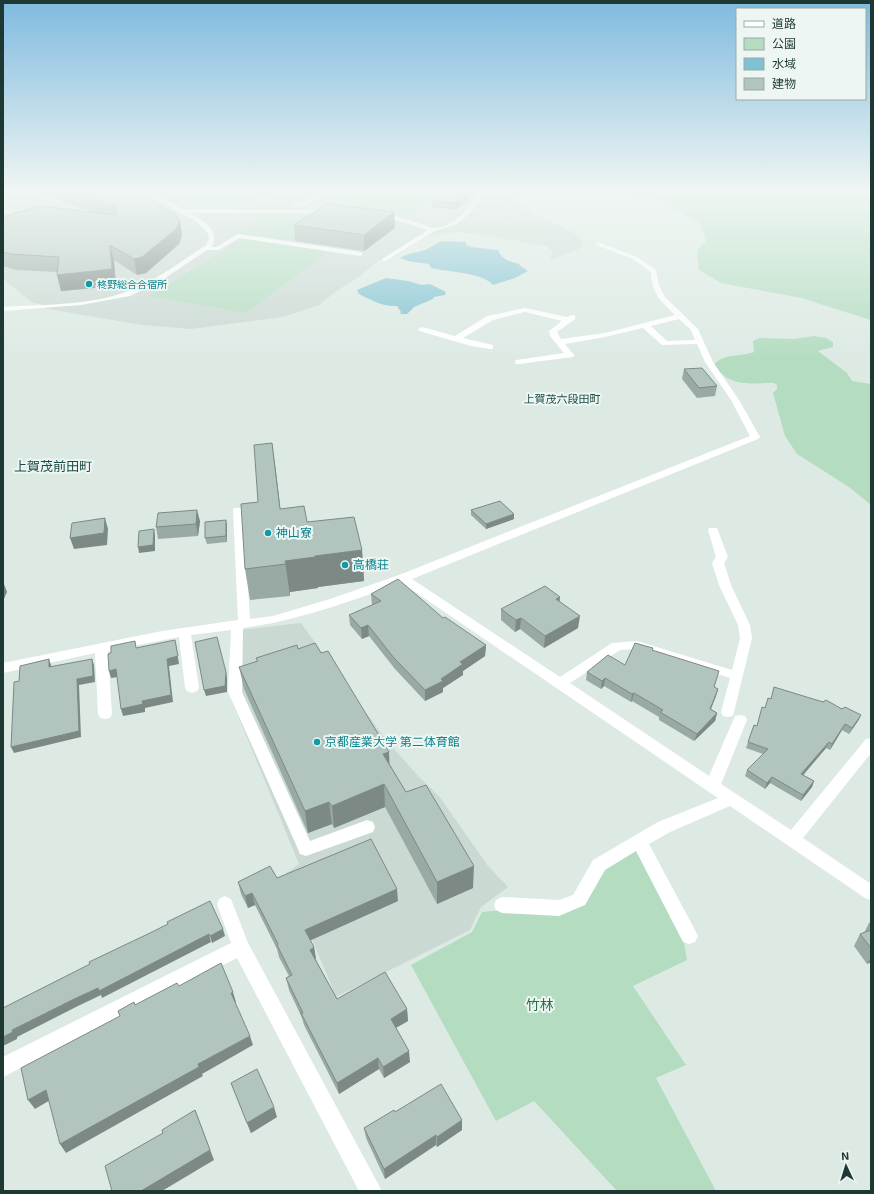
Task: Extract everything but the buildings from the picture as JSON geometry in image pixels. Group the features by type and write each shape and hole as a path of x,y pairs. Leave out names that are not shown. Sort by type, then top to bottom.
{"street":[{"path":"3,309 96,301 128,293 156,280 205,249"},
{"path":"324,249 360,254"},
{"path":"384,260 402,249"},
{"path":"3,668 184,631 273,620 334,602 403,578 755,437 735,400 709,362 694,329 662,298 655,285 654,271 648,265 635,258 610,249"},
{"path":"456,339 490,318 525,310 571,318 553,331 554,336 570,355 519,362"},
{"path":"559,342 605,335 681,316"},
{"path":"645,325 665,343 700,342"},
{"path":"422,329 490,347"},
{"path":"238,510 241,624 235,692 306,849 367,827"},
{"path":"713,530 722,557 718,563 725,585 744,625 746,638 737,676 734,716 713,785"},
{"path":"403,578 559,684 713,785 871,893"},
{"path":"184,631 192,688"},
{"path":"559,684 617,646 637,645 737,676"},
{"path":"101,647 105,714"},
{"path":"792,840 871,743"},
{"path":"502,905 559,908 579,900 599,865 664,827 732,799"},
{"path":"639,841 689,936"},
{"path":"225,904 242,947 371,1191"},
{"path":"3,1067 242,947"}],"shaded area":[{"path":"3,249 408,249 388,261 379,260 359,277 338,290 319,305 283,317 191,329 142,325 43,308 41,304 33,303 3,278"},
{"path":"550,249 579,249 550,260 553,252"},
{"path":"301,623 383,736 417,775 439,796 488,866 508,887 481,907 470,930 336,997 285,874 299,864 230,696 231,631"}],"green space":[{"path":"227,249 313,249 329,251 246,313 149,296"},
{"path":"699,249 871,249 871,320 801,298 721,283 699,270 697,251"},
{"path":"814,336 826,338 833,342 833,347 818,351 847,373 852,381 871,384 871,505 849,487 797,454 785,436 773,393 777,389 777,385 774,383 741,383 734,381 727,378 714,365 718,361 727,357 754,352 753,341 760,338 794,339"},
{"name":"竹林","path":"637,846 683,937 687,960 633,986 686,1065 656,1078 716,1191 617,1191 534,1101 496,1121 411,965 472,932 482,912 504,910 562,911 603,867"}],"water":[{"path":"427,249 486,249 498,250 504,258 520,264 519,265 528,271 515,278 493,285 481,277 431,268 429,264 408,261 400,258"},
{"path":"386,278 408,281 422,285 430,284 446,292 445,295 434,297 433,299 414,307 407,314 400,314 401,312 397,306 377,303 359,294 357,290"}],"place":[{"name":"柊野総合合宿所","path":"89,284"},
{"name":"神山寮","path":"268,533"},
{"name":"高橋荘","path":"345,565"},
{"name":"京都産業大学 第二体育館","path":"317,742"}],"district":[{"name":"上賀茂六段田町","path":"562,399"},
{"name":"上賀茂前田町","path":"53,466"}]}
